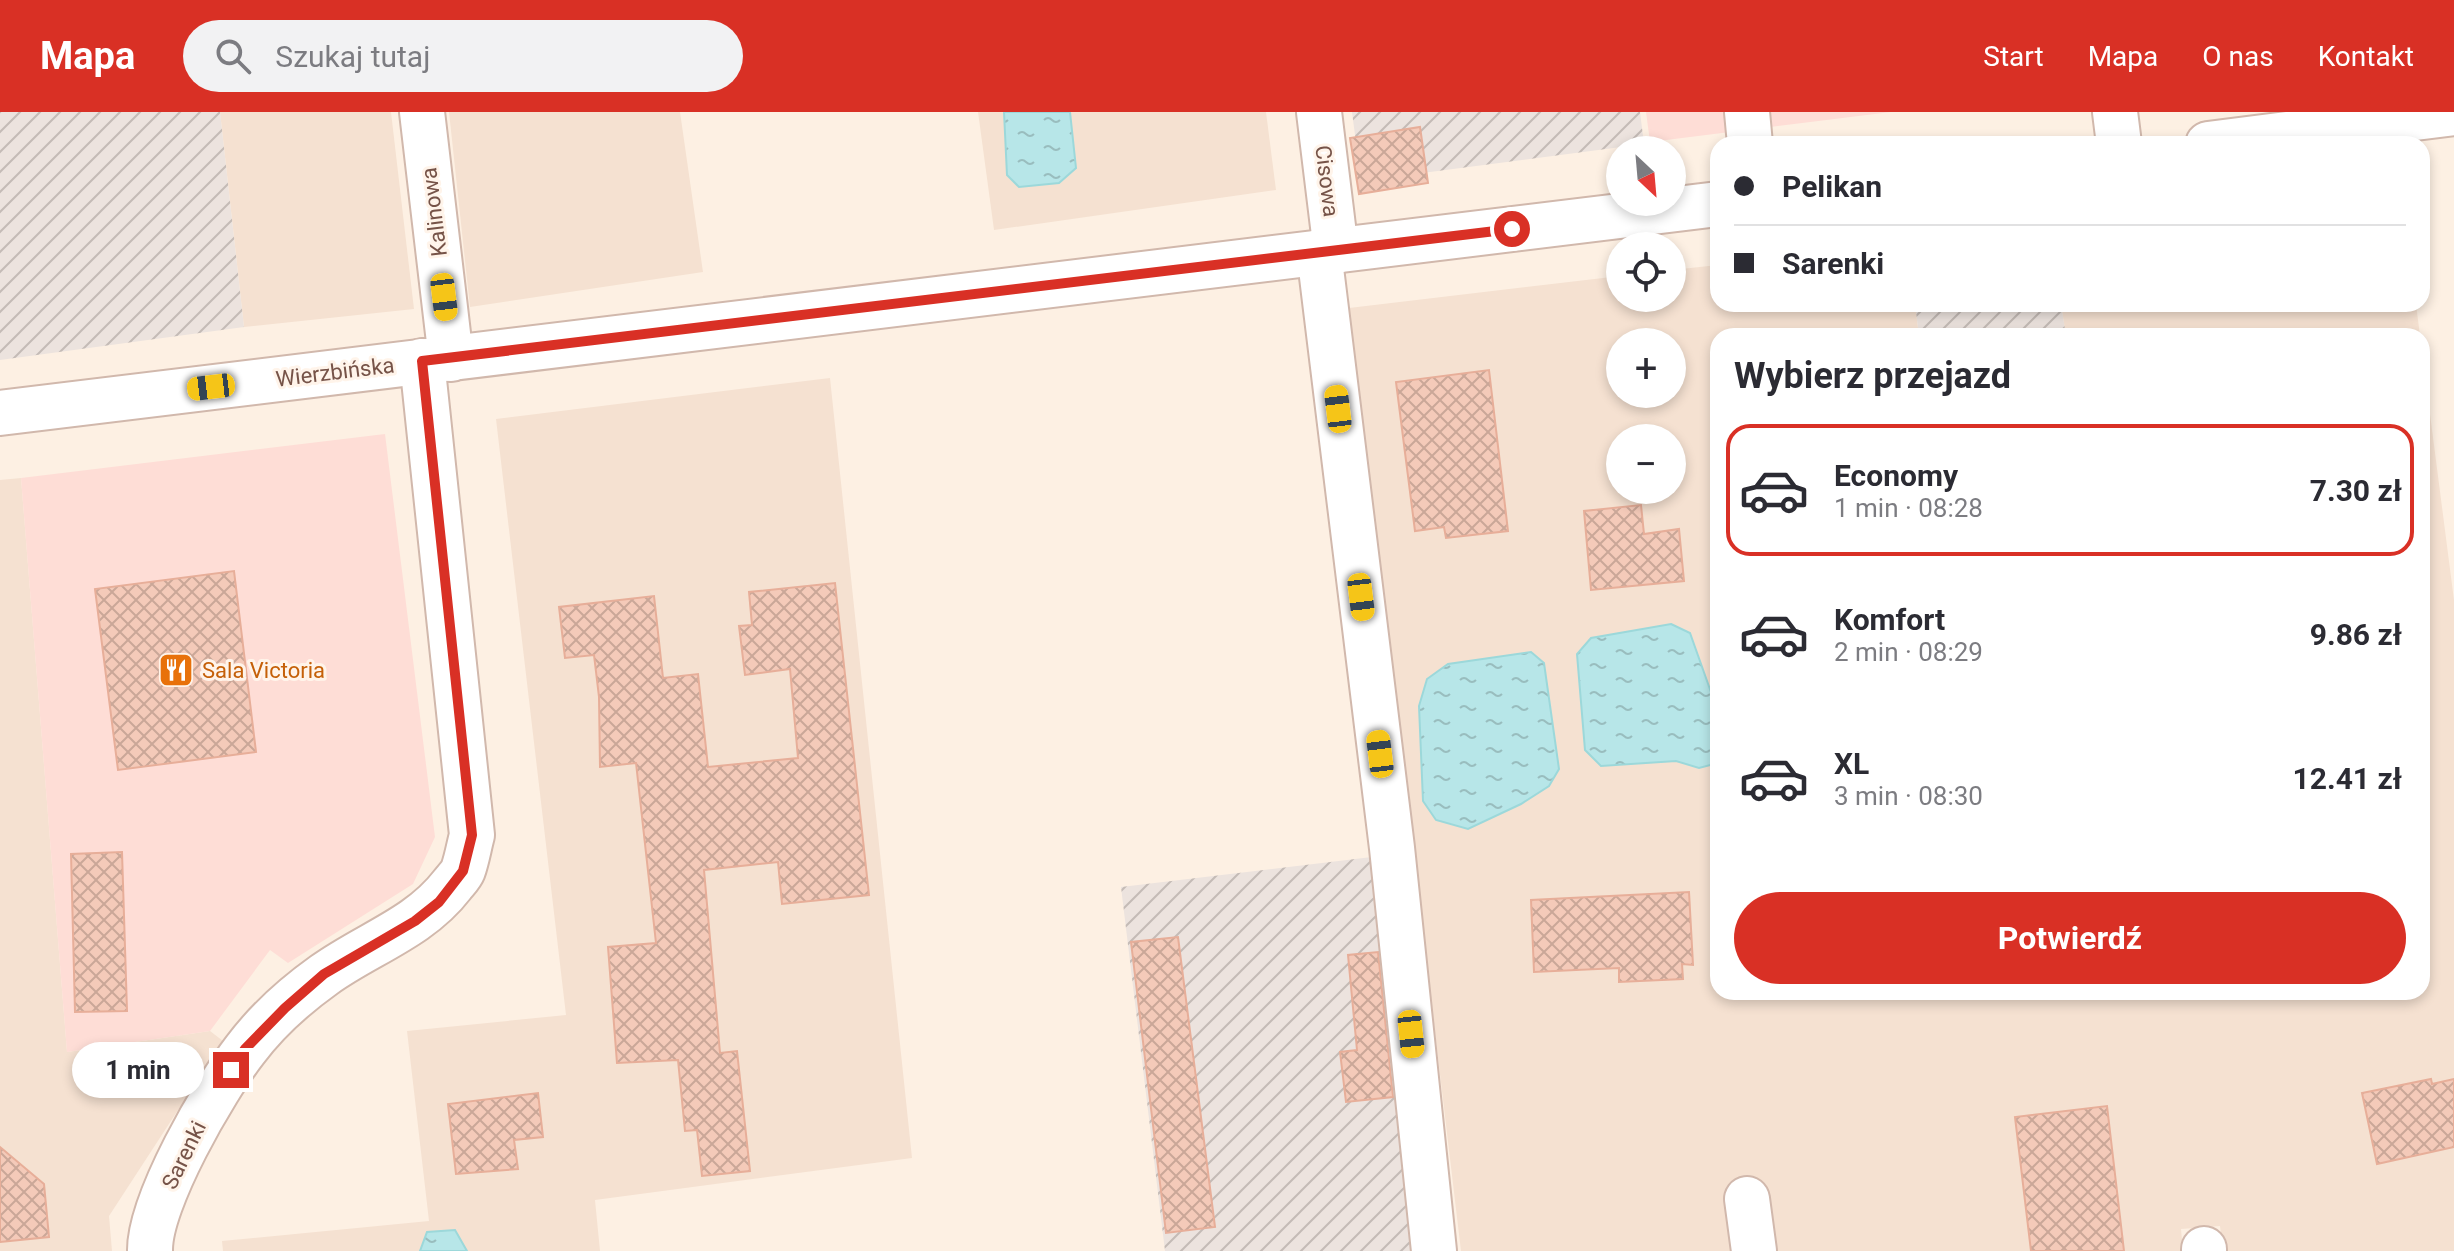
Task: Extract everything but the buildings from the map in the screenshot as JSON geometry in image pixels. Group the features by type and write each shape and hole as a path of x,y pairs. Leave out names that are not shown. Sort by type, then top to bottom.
{"street":[{"name":"Kalinowa","path":"422,112 436,360"},
{"name":"Cisowa","path":"1319,112 1327,251 1434,1251"},
{"path":"1747,112 1749,136"},
{"path":"2115,112 2118,136"},
{"path":"2271,136 2454,113"},
{"name":"Wierzbińska","path":"0,413 1710,205"},
{"name":"Sarenki","path":"150,1251 149,1239 188,1140 245,1049 324,974 415,921 439,902 463,871 472,835 436,360"},
{"path":"1747,1199 1754,1251"}],"shaded area":[{"path":"0,112 220,112 244,327 0,360"},
{"path":"220,112 391,112 414,309 244,327"},
{"path":"449,112 680,112 703,272 470,307"},
{"path":"978,112 1266,112 1276,190 994,230"},
{"path":"1352,112 1640,112 1643,136 1606,136 1606,149 1361,181"},
{"path":"1646,112 1891,112 1686,138 1649,136"},
{"path":"1710,266 1710,312 1916,312 1918,328 1710,328 1710,1000 2430,1000 2430,414 2454,600 2454,1251 2223,1251 2220,1226 2181,1229 2183,1251 1771,1251 1761,1184 1728,1188 1736,1251 1461,1251 1349,308 1606,278 1606,312 1686,312 1686,268"},
{"path":"1916,312 2062,312 2065,328 1918,328"},
{"path":"2062,312 2417,312 2419,328 2065,328"},
{"path":"830,378 912,1158 595,1200 600,1251 223,1251 222,1241 429,1221 407,1031 566,1015 496,419"},
{"path":"385,434 435,837 413,884 288,963 270,950 210,1031 67,1052 21,478"},
{"path":"21,478 67,1052 210,1031 223,1041 109,1216 112,1251 0,1251 0,480"},
{"path":"1380,856 1427,1251 1165,1251 1121,887"}],"water":[{"path":"1004,112 1070,112 1076,168 1059,183 1019,187 1007,175"},
{"path":"1671,624 1690,633 1710,689 1710,765 1699,768 1676,761 1601,766 1585,750 1577,654 1591,638"},
{"path":"1531,652 1544,663 1559,769 1549,786 1521,804 1468,829 1436,820 1423,801 1419,706 1427,679 1448,664"},
{"path":"455,1230 467,1251 420,1251 427,1232"}],"place":[{"name":"Sala Victoria","path":"176,670"}],"route":[{"path":"231,1070 245,1049 324,974 415,921 439,902 463,871 472,835 422,361 1512,229"}]}
